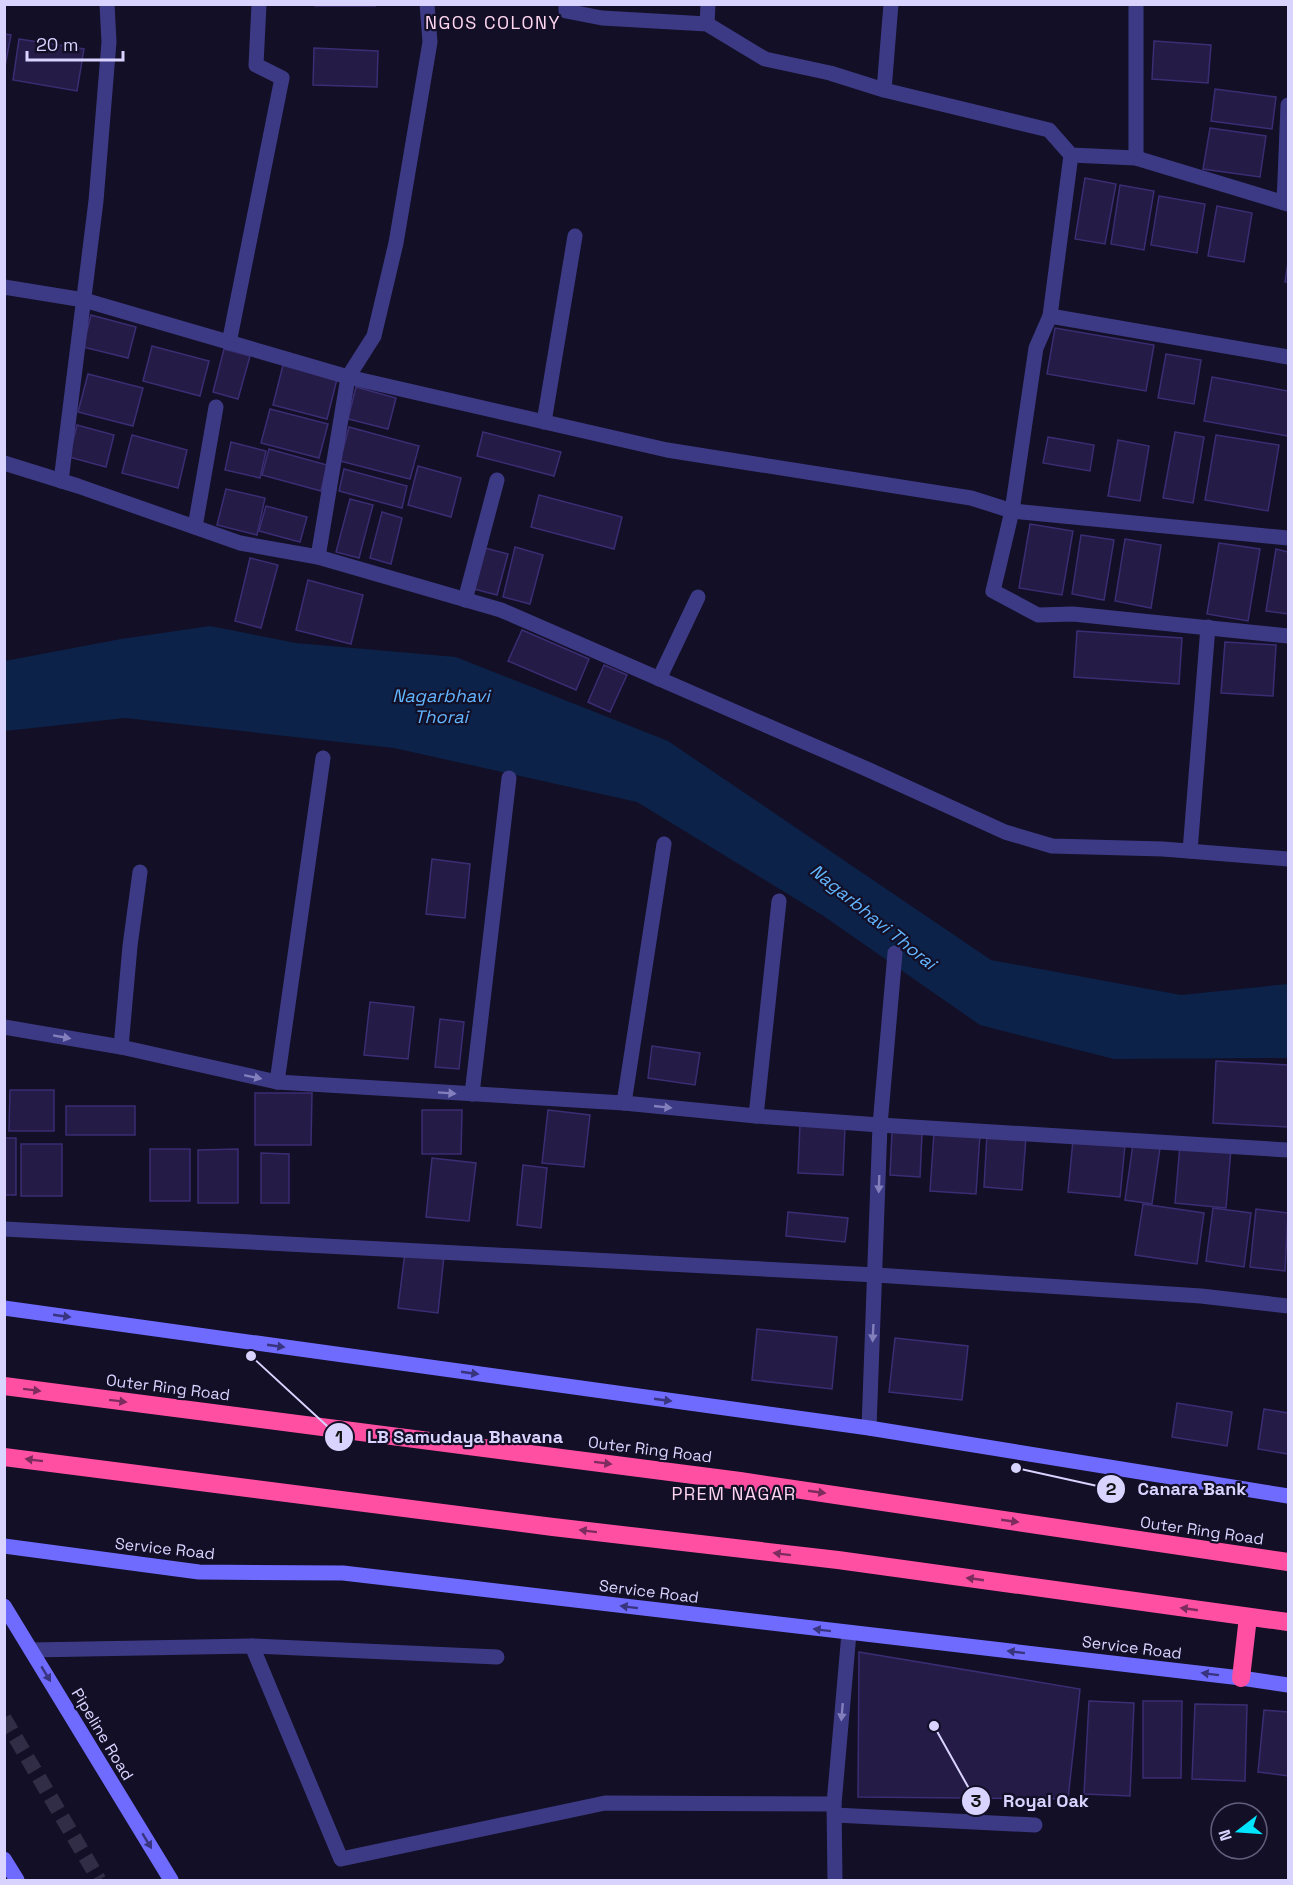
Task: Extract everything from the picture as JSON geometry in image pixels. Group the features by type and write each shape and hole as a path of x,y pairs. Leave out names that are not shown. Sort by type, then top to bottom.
{"highway":[{"name":"Outer Ring Road","path":"4,1386 740,1481 1288,1562"},
{"path":"4,1457 553,1527 838,1560 1288,1622"},
{"path":"1241,1678 1248,1617"}],"street":[{"path":"61,481 96,201 109,42 106,4"},
{"path":"229,343 282,78 256,65 259,4"},
{"path":"318,557 348,377 374,336 396,243 430,42 427,4"},
{"path":"566,4 566,11 602,18 707,24 765,59 830,73 884,90 1049,130 1071,155 1136,158 1286,204 1288,105"},
{"path":"707,24 708,4"},
{"path":"884,90 891,4"},
{"path":"1136,4 1136,158"},
{"path":"1071,155 1050,316 1036,348 1012,511 993,591 1038,615 1073,614 1288,636"},
{"path":"544,422 575,236"},
{"path":"4,287 84,300 348,377 667,450 971,498 1012,511 1288,538"},
{"path":"1050,316 1288,357"},
{"path":"195,528 216,407"},
{"path":"4,463 240,543 318,557 501,610 869,770 1005,832 1052,846 1190,851 1288,858"},
{"path":"465,600 497,480"},
{"path":"660,679 698,597"},
{"path":"1190,851 1208,627"},
{"path":"277,1082 323,758"},
{"path":"472,1094 509,778"},
{"path":"624,1103 664,844"},
{"path":"121,1047 130,946 140,872"},
{"path":"756,1116 778,901"},
{"path":"869,1428 880,1125 895,953"},
{"path":"4,1027 121,1047 277,1082 624,1103 880,1125 1288,1150"},
{"path":"4,1229 876,1275 1201,1296 1288,1306"},
{"path":"4,1308 869,1428 1288,1496"},
{"name":"Service Road","path":"4,1546 200,1572 343,1573 1288,1685"},
{"name":"Pipeline Road","path":"4,1606 171,1881"},
{"path":"835,1881 835,1810 849,1633"},
{"path":"252,1646 341,1859 605,1803 835,1810 1035,1825"},
{"path":"31,1650 252,1646 497,1657"},
{"path":"4,1859 17,1881"}],"water":[{"name":"Nagarbhavi Thorai","path":"210,626 296,643 456,657 668,741 991,960 1181,995 1288,984 1288,1058 1114,1059 980,1025 822,915 637,802 394,748 125,718 5,731 5,661 121,639"}],"building":[{"path":"315,4 375,4 375,6 315,6"},
{"path":"4,34 11,35 4,71"},
{"path":"19,39 84,49 77,91 13,80"},
{"path":"1154,41 1211,45 1208,83 1152,79"},
{"path":"314,48 378,51 377,87 313,85"},
{"path":"1215,89 1276,97 1272,129 1211,121"},
{"path":"1210,128 1266,136 1260,177 1203,169"},
{"path":"1085,178 1116,184 1105,244 1075,239"},
{"path":"1120,185 1154,191 1144,250 1111,244"},
{"path":"1159,196 1205,204 1197,253 1151,245"},
{"path":"1217,206 1252,213 1244,262 1208,256"},
{"path":"1288,262 1288,282 1285,282"},
{"path":"91,315 136,327 128,358 83,347"},
{"path":"1055,328 1154,345 1146,391 1047,374"},
{"path":"152,346 209,361 200,396 143,381"},
{"path":"224,349 250,356 238,399 213,392"},
{"path":"1166,354 1201,360 1194,404 1158,398"},
{"path":"283,365 337,379 327,419 273,405"},
{"path":"88,374 143,388 133,426 78,412"},
{"path":"1212,377 1288,391 1288,436 1204,421"},
{"path":"356,387 396,398 388,429 348,419"},
{"path":"270,409 328,424 319,458 261,443"},
{"path":"77,425 114,435 106,467 69,457"},
{"path":"349,427 419,446 410,479 340,461"},
{"path":"483,432 561,452 554,476 477,456"},
{"path":"1175,432 1204,437 1193,503 1163,498"},
{"path":"132,435 187,450 178,488 122,473"},
{"path":"1216,435 1279,445 1268,511 1205,500"},
{"path":"1048,437 1094,445 1090,471 1043,463"},
{"path":"1118,440 1149,446 1140,501 1108,496"},
{"path":"231,442 266,451 260,478 225,470"},
{"path":"269,449 327,465 321,491 262,475"},
{"path":"418,466 461,478 451,517 408,505"},
{"path":"344,469 407,486 402,508 339,491"},
{"path":"226,489 265,498 257,535 217,525"},
{"path":"539,495 622,517 614,549 531,527"},
{"path":"350,499 373,505 359,558 336,552"},
{"path":"266,506 307,517 300,542 259,531"},
{"path":"382,512 402,518 391,564 370,558"},
{"path":"1030,524 1073,531 1062,595 1019,588"},
{"path":"1081,535 1114,540 1104,600 1072,594"},
{"path":"1125,539 1161,545 1151,608 1115,601"},
{"path":"1219,543 1260,549 1248,621 1207,614"},
{"path":"515,547 543,555 530,604 503,597"},
{"path":"485,548 508,554 497,595 474,589"},
{"path":"1276,549 1288,552 1288,614 1266,611"},
{"path":"250,558 278,565 261,628 235,621"},
{"path":"308,580 363,595 351,644 296,630"},
{"path":"522,630 589,659 576,690 508,661"},
{"path":"1077,631 1182,638 1179,684 1074,677"},
{"path":"1225,642 1276,645 1273,696 1221,693"},
{"path":"604,665 627,675 610,712 588,702"},
{"path":"432,859 470,864 465,918 426,914"},
{"path":"370,1002 414,1007 408,1059 364,1055"},
{"path":"440,1019 464,1022 459,1069 435,1067"},
{"path":"652,1046 700,1053 695,1085 648,1078"},
{"path":"1216,1061 1288,1065 1288,1127 1213,1123"},
{"path":"10,1090 54,1090 54,1131 9,1131"},
{"path":"255,1093 312,1093 311,1145 255,1145"},
{"path":"66,1106 135,1106 135,1135 66,1135"},
{"path":"422,1110 462,1110 461,1154 422,1154"},
{"path":"548,1110 590,1115 584,1167 542,1163"},
{"path":"800,1125 845,1127 843,1175 798,1173"},
{"path":"892,1132 922,1134 920,1177 890,1175"},
{"path":"934,1132 980,1135 976,1194 930,1191"},
{"path":"987,1134 1026,1137 1022,1190 984,1187"},
{"path":"4,1138 16,1138 16,1195 4,1195"},
{"path":"1073,1140 1125,1145 1120,1197 1068,1192"},
{"path":"21,1144 62,1144 62,1196 21,1196"},
{"path":"1133,1144 1160,1148 1152,1204 1125,1200"},
{"path":"1180,1145 1231,1149 1226,1208 1175,1203"},
{"path":"150,1149 190,1149 190,1201 150,1201"},
{"path":"238,1149 238,1203 198,1203 198,1150"},
{"path":"261,1153 289,1154 289,1203 261,1203"},
{"path":"432,1158 476,1163 469,1221 426,1217"},
{"path":"523,1165 547,1168 541,1228 517,1225"},
{"path":"1143,1204 1204,1213 1197,1264 1135,1255"},
{"path":"1213,1208 1251,1213 1244,1267 1206,1261"},
{"path":"1256,1209 1288,1213 1285,1271 1250,1267"},
{"path":"788,1212 848,1218 845,1242 786,1236"},
{"path":"405,1252 444,1256 438,1313 398,1308"},
{"path":"757,1329 837,1337 832,1389 752,1380"},
{"path":"895,1338 968,1346 962,1400 889,1392"},
{"path":"1177,1403 1232,1412 1227,1446 1172,1437"},
{"path":"1264,1409 1288,1413 1288,1454 1258,1449"},
{"path":"859,1652 1080,1689 1068,1799 858,1797"},
{"path":"1089,1701 1134,1703 1130,1796 1084,1794"},
{"path":"1143,1701 1182,1701 1181,1778 1143,1778"},
{"path":"1195,1704 1247,1705 1245,1781 1192,1779"},
{"path":"1264,1710 1288,1712 1288,1776 1258,1772"}],"tunnel":[{"path":"4,1718 99,1880"}],"place":[{"name":"LB Samudaya Bhavana","path":"251,1356"},
{"name":"Canara Bank","path":"1016,1468"},
{"name":"Royal Oak","path":"934,1726"}],"district":[{"name":"NGOS COLONY","path":"493,23"},
{"name":"PREM NAGAR","path":"734,1494"}]}
